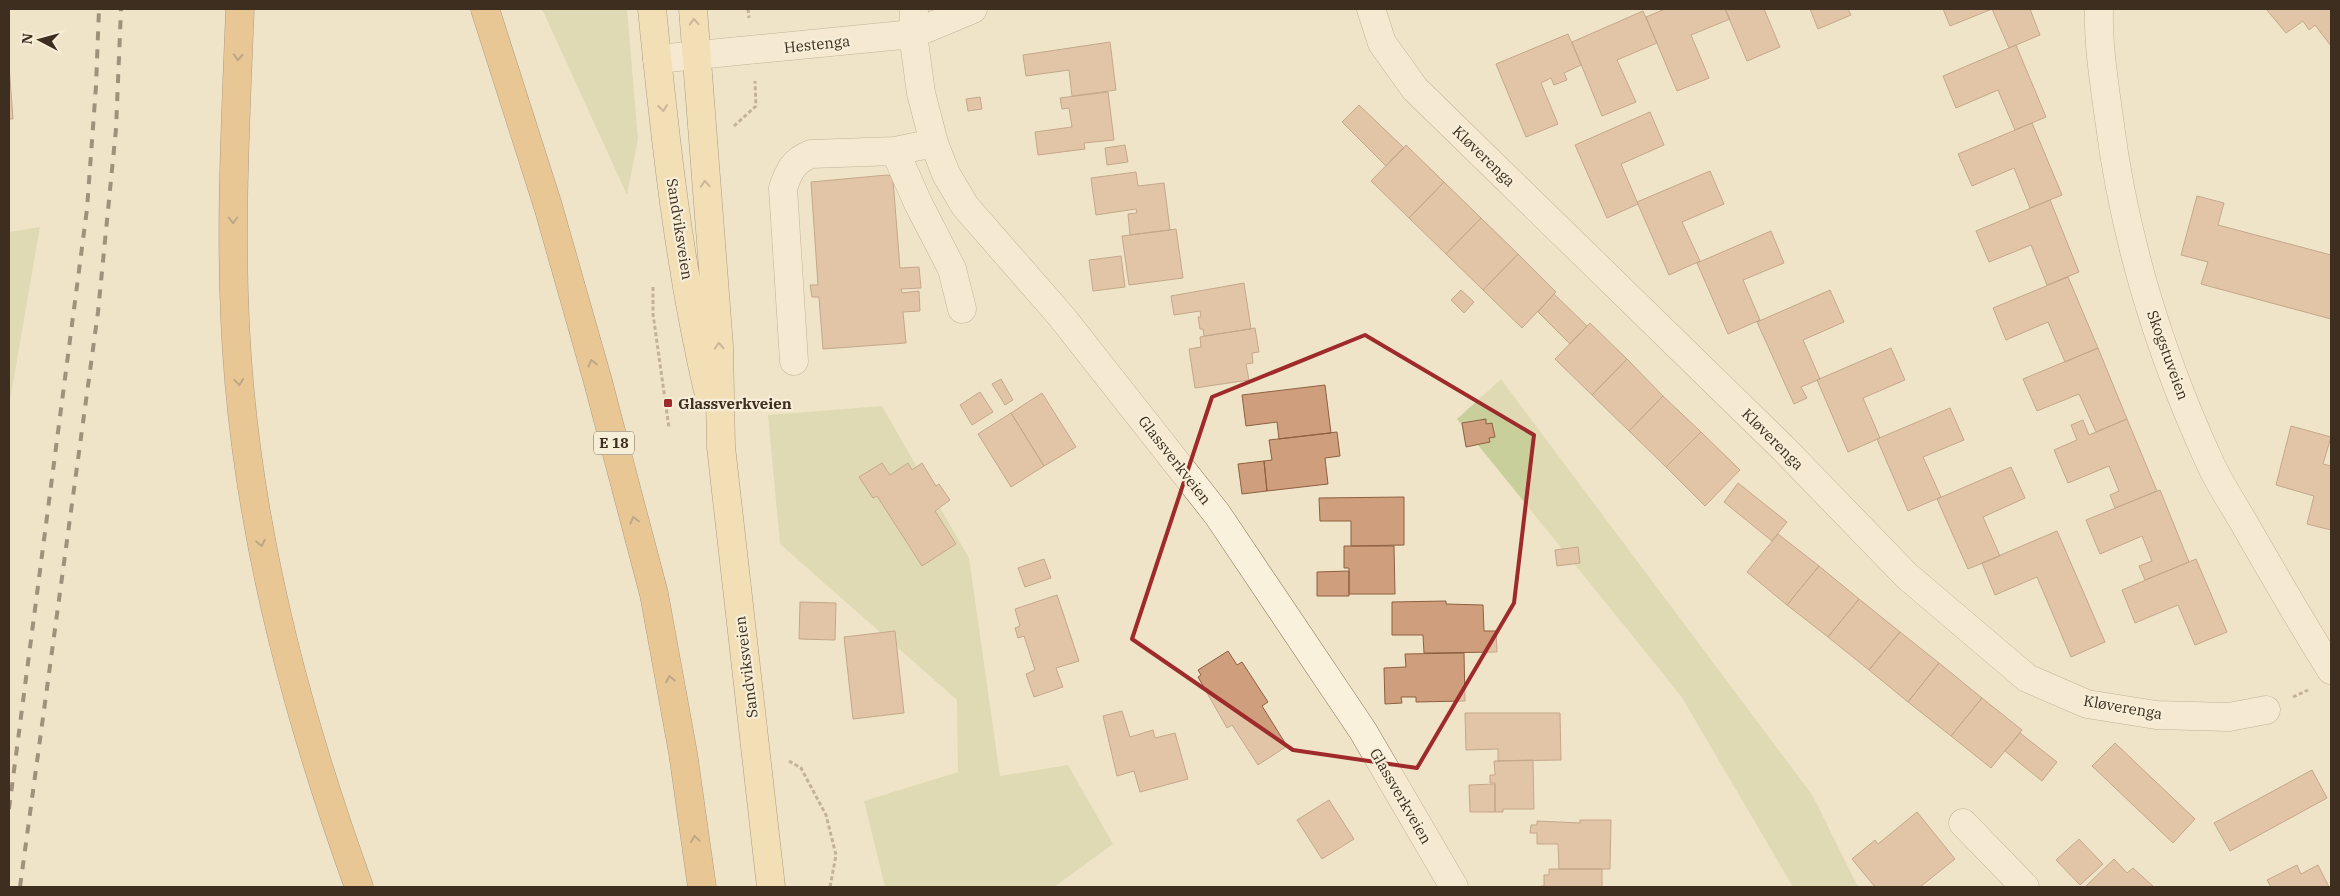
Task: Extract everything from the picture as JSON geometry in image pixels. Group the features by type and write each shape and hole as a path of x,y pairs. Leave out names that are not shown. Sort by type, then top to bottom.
{"highway":[{"path":"240,9 233,164 233,252 239,382 247,456 260,539 290,670 321,776 359,887"},
{"name":"E 18","path":"485,9 548,206 597,378 654,594 684,753 702,887"},
{"name":"E 18","path":"503,9 548,206"}],"main road":[{"name":"Sandviksveien","path":"652,9 674,191 698,352 721,447"},
{"name":"Sandviksveien","path":"693,9 719,346 721,447 771,887"}],"street":[{"name":"Hestenga","path":"657,60 753,50 913,22 973,9"},
{"name":"Kløverenga","path":"1370,9 1382,43 1415,89 1783,448 1907,576 2027,678 2087,704 2156,715 2229,717 2266,710"},
{"name":"Skogstuveien","path":"2099,9 2098,32 2112,144 2126,223 2142,285 2180,390 2211,466 2286,599 2323,678"},
{"name":"Glassverkveien","path":"913,22 921,93 934,143 946,174 965,206 1061,316 1217,514 1363,731 1454,887"},
{"path":"794,361 784,188 790,169 799,158 811,154 895,151 934,143"},
{"path":"895,151 918,203 952,269 962,309"},
{"path":"1963,823 2024,887"}],"path":[{"path":"732,128 756,106 753,50 748,9"},
{"path":"2266,710 2323,678"},
{"path":"781,756 801,768 826,815 836,855 830,887"}],"highlighted area":[{"path":"1365,335 1534,435 1514,603 1417,768 1293,750 1132,639 1212,397"}],"green space":[{"path":"542,9 627,9 638,139 627,195"},
{"path":"40,227 9,406 9,232"},
{"path":"1501,379 1813,796 1858,887 1793,887 1681,696 1457,419"},
{"path":"882,406 969,558 1000,776 1068,765 1113,844 1054,887 885,887 864,801 958,772 957,700 780,544 768,415"}],"building":[{"path":"1665,9 1725,9 1730,19 1691,35 1709,78 1677,91 1646,17"},
{"path":"1725,9 1764,9 1780,47 1747,61"},
{"path":"1810,9 1848,9 1851,15 1818,29"},
{"path":"1943,9 1992,9 1950,26"},
{"path":"1992,9 2030,9 2040,35 2009,48"},
{"path":"2266,9 2331,9 2331,46 2315,25 2309,30 2303,21 2286,33"},
{"path":"1643,11 1657,43 1617,60 1636,102 1602,116 1572,42"},
{"path":"1568,34 1581,65 1564,73 1567,80 1554,85 1551,78 1541,83 1558,124 1526,137 1496,64"},
{"path":"1110,42 1116,90 1072,96 1069,70 1026,76 1023,55"},
{"path":"2016,45 2046,117 2015,130 1998,90 1956,108 1943,76"},
{"path":"9,65 13,119 9,119"},
{"path":"1108,92 1114,140 1084,143 1085,149 1038,155 1035,132 1072,127 1069,108 1062,109 1060,98"},
{"path":"980,97 982,109 968,111 966,99"},
{"path":"1359,105 1404,148 1386,166 1342,122"},
{"path":"1650,112 1664,145 1621,164 1638,204 1607,218 1575,145"},
{"path":"2032,123 2062,195 2030,208 2014,168 1972,186 1958,154"},
{"path":"1125,145 1128,162 1107,165 1105,148"},
{"path":"1406,145 1444,182 1409,218 1371,181"},
{"path":"1710,171 1724,204 1682,222 1700,261 1669,275 1637,202"},
{"path":"1136,172 1138,186 1164,183 1170,230 1130,235 1128,214 1137,213 1136,209 1096,215 1091,178"},
{"path":"892,176 893,180 900,268 919,267 921,288 901,289 902,293 919,291 920,311 903,312 906,343 823,349 819,297 812,297 810,285 818,285 811,182"},
{"path":"1444,182 1481,218 1446,254 1409,218"},
{"path":"2197,196 2224,203 2218,225 2331,255 2331,319 2201,284 2208,262 2181,255"},
{"path":"2050,200 2079,272 2047,285 2031,245 1989,262 1976,231"},
{"path":"1481,218 1518,254 1483,290 1446,254"},
{"path":"1176,229 1183,278 1129,285 1122,236"},
{"path":"1771,231 1784,263 1743,280 1760,320 1728,334 1697,263"},
{"path":"1518,254 1556,292 1522,328 1483,290"},
{"path":"1121,256 1125,287 1093,291 1089,260"},
{"path":"2068,277 2098,348 2065,362 2048,322 2006,340 1993,308"},
{"path":"1244,283 1251,329 1204,336 1203,329 1200,329 1198,317 1201,317 1200,311 1174,315 1171,296"},
{"path":"1461,290 1474,302 1464,313 1451,300"},
{"path":"1830,290 1844,322 1803,340 1820,379 1801,387 1807,398 1794,404 1757,322"},
{"path":"1554,294 1587,326 1570,344 1538,312"},
{"path":"1590,323 1627,359 1592,395 1555,359"},
{"path":"1255,328 1259,352 1252,353 1253,363 1246,364 1249,380 1195,388 1189,349 1201,347 1200,337"},
{"path":"1891,348 1905,380 1863,398 1880,438 1848,452 1817,380"},
{"path":"2098,348 2127,419 2096,432 2079,394 2037,411 2023,379"},
{"path":"1627,359 1663,396 1629,431 1592,395"},
{"path":"1001,379 1013,400 1005,405 992,384"},
{"path":"1325,385 1331,433 1279,439 1277,422 1246,426 1242,395"},
{"path":"980,392 993,412 972,425 960,405"},
{"path":"1042,393 1076,447 1044,466 1011,413"},
{"path":"1663,396 1701,432 1666,467 1629,431"},
{"path":"1950,408 1964,440 1923,457 1941,497 1908,511 1877,439"},
{"path":"1011,413 1044,466 1011,487 978,434"},
{"path":"1486,419 1486,424 1492,423 1495,437 1489,438 1490,442 1466,447 1462,423"},
{"path":"2127,419 2157,491 2115,508 2110,495 2119,491 2109,466 2068,483 2054,450 2077,440 2071,425 2083,420 2089,435"},
{"path":"2291,426 2331,437 2323,464 2331,466 2331,530 2307,524 2314,496 2276,485"},
{"path":"1337,432 1340,456 1325,458 1328,484 1267,491 1264,461 1272,460 1269,440"},
{"path":"1701,432 1740,470 1705,506 1666,467"},
{"path":"1264,461 1267,491 1242,494 1238,464"},
{"path":"882,463 890,475 908,463 912,470 922,463 936,486 939,484 950,500 935,511 956,544 922,566 877,496 873,498 859,477"},
{"path":"2011,467 2025,498 1983,517 2000,556 1968,569 1937,499"},
{"path":"1738,483 1787,522 1772,541 1724,502"},
{"path":"2160,490 2189,562 2145,580 2139,566 2152,561 2142,536 2100,554 2086,520"},
{"path":"1404,497 1404,545 1351,546 1351,521 1320,521 1319,498"},
{"path":"2057,531 2105,642 2071,657 2037,577 1995,595 1982,563"},
{"path":"1778,534 1819,566 1787,605 1747,572"},
{"path":"1344,546 1394,546 1395,594 1349,594 1349,568 1344,568"},
{"path":"1578,547 1580,563 1557,566 1555,550"},
{"path":"1044,559 1051,578 1025,587 1018,568"},
{"path":"2196,559 2227,632 2195,645 2178,605 2135,623 2122,590"},
{"path":"1819,566 1859,599 1828,637 1787,605"},
{"path":"1349,571 1349,596 1317,596 1317,572"},
{"path":"1057,595 1079,661 1056,668 1063,687 1034,697 1026,674 1035,670 1024,636 1018,638 1015,628 1020,626 1015,609"},
{"path":"1859,599 1900,632 1869,670 1828,637"},
{"path":"1446,601 1446,604 1483,605 1484,631 1496,631 1497,652 1424,653 1423,635 1392,635 1392,602"},
{"path":"800,602 836,603 835,640 799,639"},
{"path":"895,631 904,713 853,719 844,637"},
{"path":"1900,632 1939,663 1908,702 1869,670"},
{"path":"1228,651 1237,665 1242,662 1268,702 1262,706 1287,746 1258,765 1232,725 1227,728 1198,677 1201,675 1198,670"},
{"path":"1464,653 1465,701 1416,702 1416,697 1401,697 1402,703 1385,704 1384,668 1406,667 1405,654"},
{"path":"1939,663 1982,698 1951,736 1908,702"},
{"path":"1982,698 2022,730 1991,768 1951,736"},
{"path":"1122,711 1130,737 1153,730 1155,738 1175,733 1188,779 1140,792 1134,771 1117,776 1103,716"},
{"path":"1465,713 1560,713 1561,760 1498,761 1498,749 1466,750"},
{"path":"2020,733 2057,762 2042,781 2005,751"},
{"path":"2115,743 2195,819 2173,843 2092,766"},
{"path":"1533,760 1534,809 1503,809 1503,812 1495,812 1495,783 1490,783 1490,775 1495,775 1494,761"},
{"path":"2312,770 2327,798 2230,851 2214,823"},
{"path":"1495,784 1495,812 1470,812 1469,785"},
{"path":"1329,800 1354,839 1322,859 1297,820"},
{"path":"1917,812 1955,859 1920,887 1875,887 1852,859 1875,840 1878,844"},
{"path":"1580,820 1611,820 1610,869 1559,869 1558,844 1537,844 1537,833 1530,833 1531,825 1537,825 1537,821 1580,823"},
{"path":"2079,839 2103,864 2080,885 2056,860"},
{"path":"2114,859 2127,873 2133,868 2154,887 2085,887"},
{"path":"2297,865 2301,874 2318,865 2329,887 2271,887 2267,880"},
{"path":"1549,869 1602,869 1602,887 1534,887 1544,886 1544,875 1549,875"}],"railway":[{"path":"9,809 87,209 96,86 99,9"},
{"path":"20,887 98,312 116,129 121,9"}],"place":[{"name":"Glassverkveien","path":"668,403"}]}
